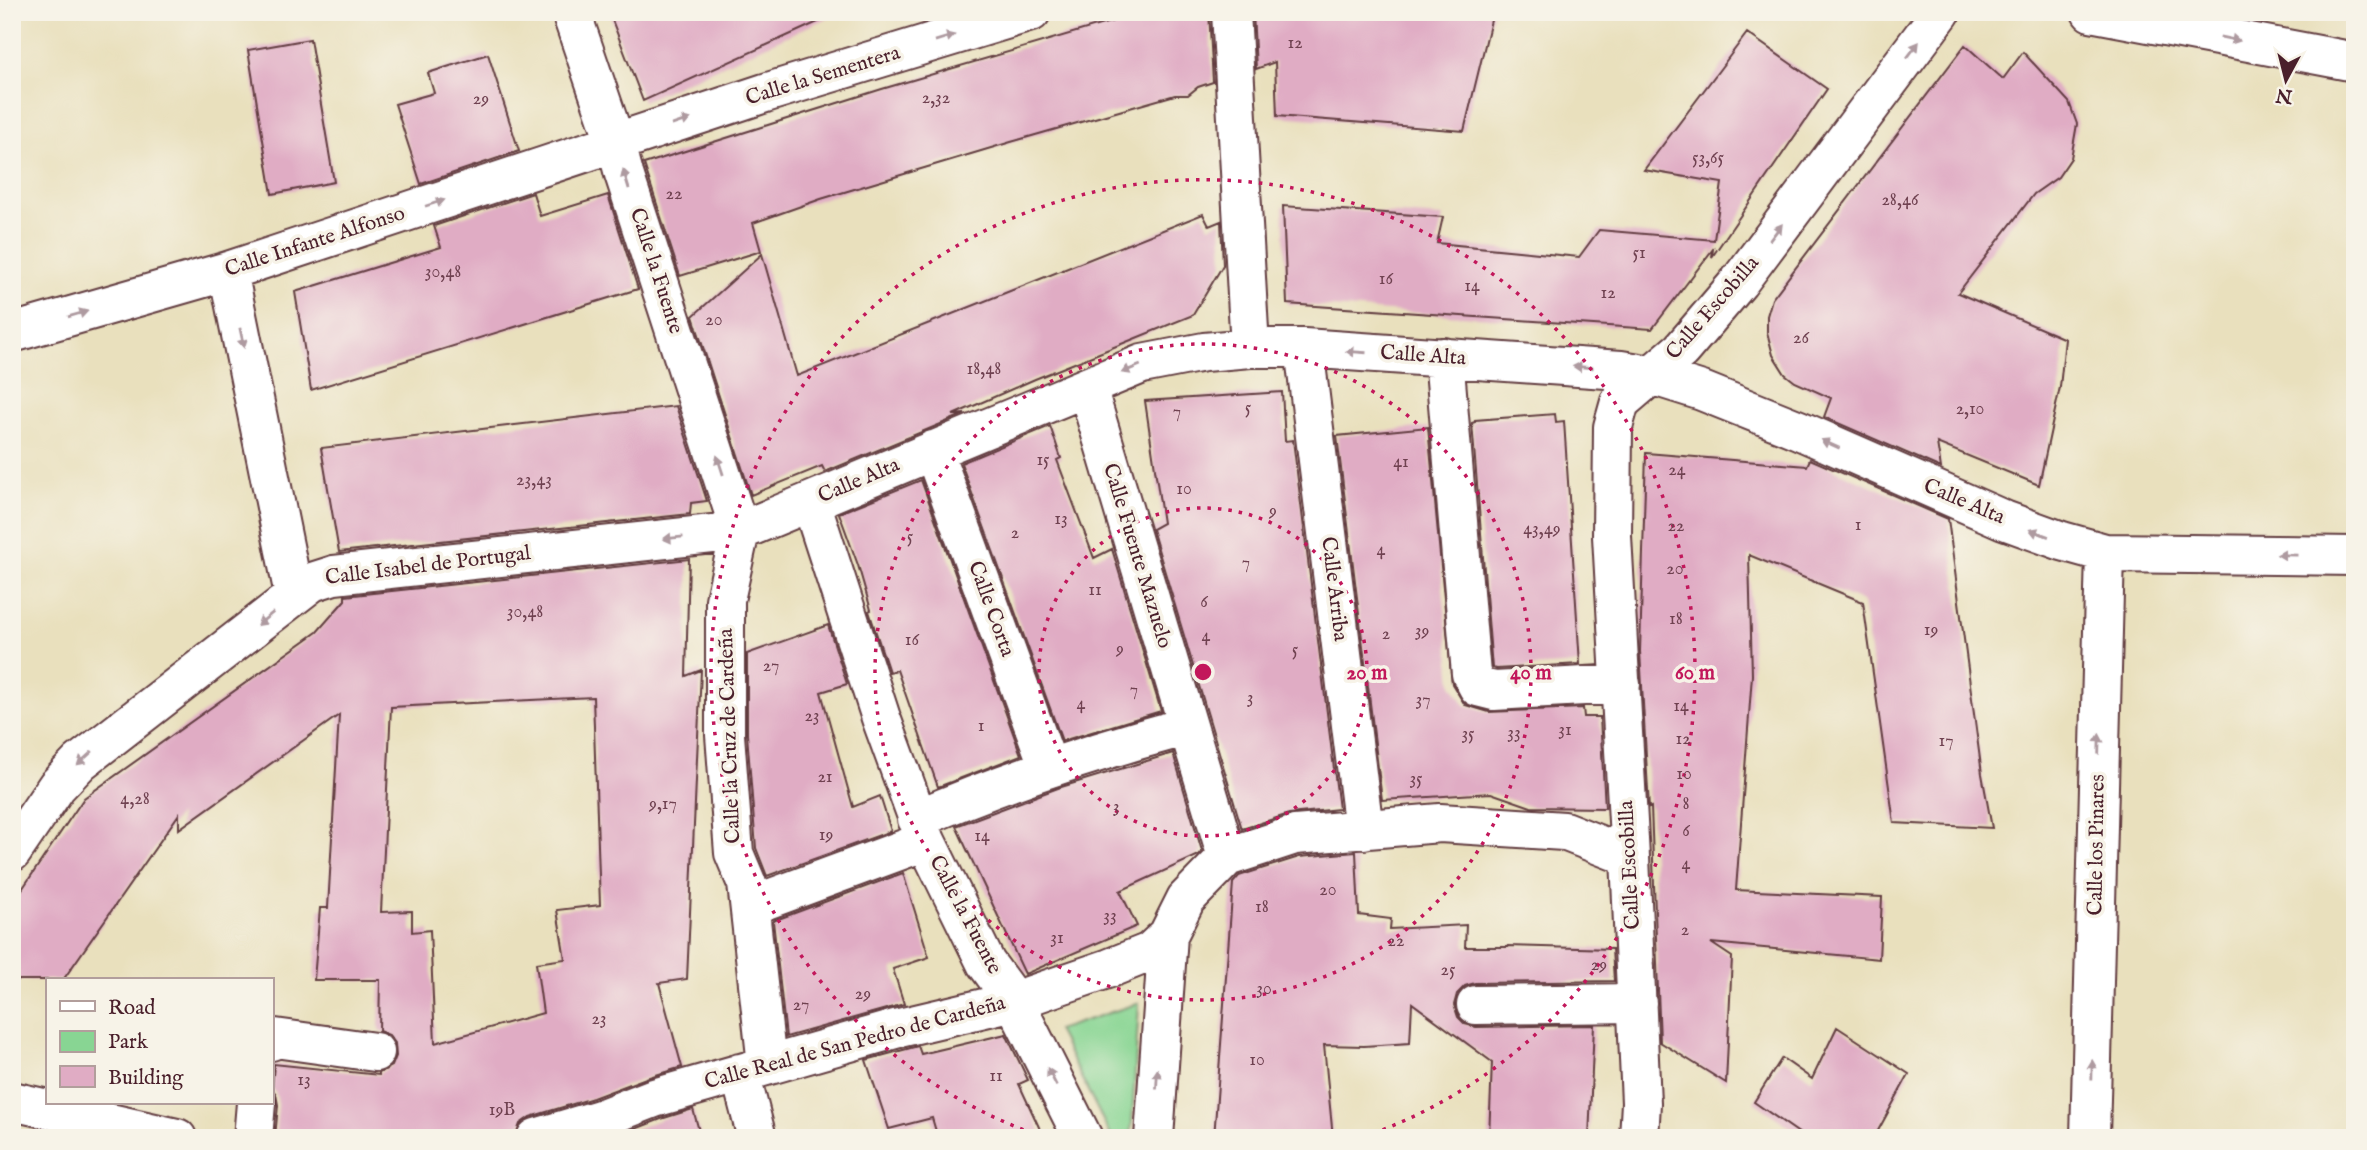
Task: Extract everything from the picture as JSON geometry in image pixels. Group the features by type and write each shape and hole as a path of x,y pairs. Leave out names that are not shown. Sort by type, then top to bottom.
{"street":[{"name":"Calle la Fuente","path":"570,12 616,144 740,531"},
{"name":"Calle la Sementera","path":"616,144 765,93 1031,12"},
{"path":"1231,12 1250,348"},
{"name":"Calle Escobilla","path":"1639,1138 1641,1103 1637,1003 1612,536 1613,427 1620,402 1681,350 1739,282 1941,12"},
{"path":"2091,12 2355,62"},
{"name":"Calle Infante Alfonso","path":"12,333 228,271 616,144"},
{"path":"228,271 294,595"},
{"name":"Calle Alta","path":"740,531 1142,364 1204,352 1250,348 1304,348 1621,370 1651,375 1702,391 1787,425 2004,520 2105,553 2355,556"},
{"name":"Calle Arriba","path":"1304,348 1364,830"},
{"path":"1444,357 1471,674 1478,687 1494,691 1620,684"},
{"name":"Calle Fuente Mazuelo","path":"1087,387 1227,857"},
{"name":"Calle Corta","path":"933,450 1049,768"},
{"name":"Calle la Fuente","path":"811,502 881,719 922,830 986,963 1014,1001 1083,1138"},
{"name":"Calle Isabel de Portugal","path":"12,852 57,786 80,762 106,739 249,633 312,582 334,575 740,531"},
{"name":"Calle la Cruz de Cardeña","path":"740,531 725,600 725,735 734,853 747,884 750,906 757,1138"},
{"name":"Calle los Pinares","path":"2090,1138 2105,553"},
{"path":"1049,768 1188,726"},
{"name":"Calle la Fuente","path":"750,906 922,830 1049,768"},
{"name":"Calle Real de San Pedro de Cardeña","path":"536,1138 603,1128 654,1098 895,1029 1014,1001 1110,968 1150,952 1168,934 1186,899 1227,857 1295,835 1440,823 1564,831 1630,857"},
{"name":"Calle Real de San Pedro de Cardeña","path":"1154,1138 1168,934"},
{"path":"1476,1005 1637,1003"},
{"path":"273,1040 375,1052"},
{"path":"12,1101 177,1138"},
{"path":"253,1138 256,1104"}],"green space":[{"path":"1139,1003 1131,1138 1112,1138 1057,1030"}],"building":[{"path":"609,12 840,12 643,101"},
{"path":"1144,12 1209,12 1213,82 1198,87 1188,95 1175,95 1011,142 821,199 753,223 761,251 680,276 644,164 882,89"},
{"path":"1253,12 1493,12 1464,131 1277,116 1275,62 1256,69"},
{"path":"1747,33 1827,89 1712,257 1713,249 1652,329 1287,304 1283,206 1443,217 1437,243 1579,257 1599,230 1714,240 1722,183 1644,170"},
{"path":"310,39 334,182 272,194 248,50"},
{"path":"1965,45 2003,79 2023,52 2069,102 2077,124 2071,158 2058,177 2034,194 1958,293 2065,339 2060,387 2039,485 1937,443 1941,468 1824,417 1831,398 1795,382 1785,374 1773,355 1767,332 1767,316 1772,299"},
{"path":"488,54 519,151 421,184 395,104 434,93 428,73"},
{"path":"533,193 540,216 608,195 638,289 311,390 295,292 441,247 434,226"},
{"path":"1203,214 1209,226 1221,221 1223,265 1193,315 1035,379 953,415 965,414 825,472 822,466 751,495 693,316 762,254 797,376"},
{"path":"1282,392 1285,441 1293,440 1339,809 1289,814 1242,829 1152,529 1163,523 1145,401"},
{"path":"676,406 707,501 691,503 690,514 339,552 321,448"},
{"path":"1555,414 1556,422 1564,421 1580,664 1496,669 1492,668 1472,423 1475,420"},
{"path":"1050,426 1061,458 1057,460 1094,558 1112,549 1161,711 1062,741 961,463"},
{"path":"1428,427 1452,684 1465,705 1489,712 1583,708 1584,717 1600,717 1605,808 1531,807 1491,793 1382,800 1337,436"},
{"path":"1646,453 1807,466 1810,459 1948,519 1982,774 1992,828 1894,823 1863,602 1749,555 1752,675 1736,890 1882,897 1879,959 1711,943 1732,957 1726,1083 1660,1042 1651,807 1649,808 1640,651"},
{"path":"921,480 1021,755 938,787 897,670 889,672 869,611 871,610 858,565 839,513"},
{"path":"689,559 686,676 701,670 687,979 659,983 682,1067 530,1117 520,1124 515,1138 275,1138 278,1105 273,1090 274,1064 379,1075 392,1066 396,1056 395,1043 389,1035 379,1031 380,980 314,980 320,908 328,908 339,715 179,829 179,814 64,978 12,980 12,904 84,798 317,632 345,600 345,596","holes":["593,697 600,905 557,910 565,959 536,963 543,1013 435,1043 430,930 412,932 412,911 381,912 391,707"]},
{"path":"828,625 847,684 821,692 853,807 880,796 891,831 767,876 756,848 747,734 747,654"},
{"path":"1173,753 1202,851 1199,855 1120,891 1137,926 1025,974 956,826 1058,788"},
{"path":"1356,852 1359,915 1391,919 1390,929 1466,925 1465,947 1612,949 1614,981 1475,983 1465,986 1457,994 1454,1005 1458,1017 1465,1024 1476,1027 1594,1025 1589,1138 1489,1138 1492,1062 1412,1003 1410,1043 1324,1045 1333,1138 1214,1138 1233,883 1239,876 1299,857"},
{"path":"903,873 929,957 893,969 904,1004 786,1037 773,921"},
{"path":"1837,1027 1909,1074 1874,1138 1806,1138 1754,1102 1782,1058 1812,1079"},
{"path":"1006,1034 1028,1080 1019,1084 1044,1138 938,1138 932,1118 889,1129 866,1060 918,1046 921,1054"},
{"path":"693,1109 701,1138 612,1138 661,1119"}]}
